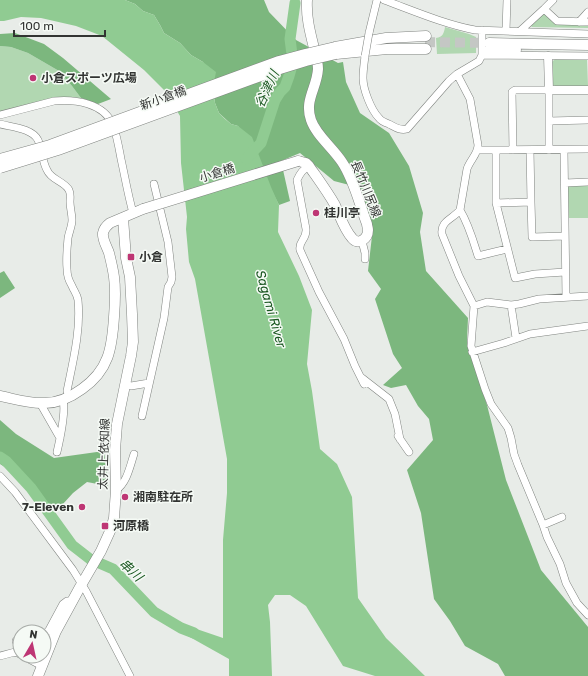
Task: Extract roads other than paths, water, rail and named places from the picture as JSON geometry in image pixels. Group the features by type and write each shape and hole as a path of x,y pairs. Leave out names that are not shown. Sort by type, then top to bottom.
{"main road":[{"name":"長竹川尻線","path":"307,0 308,26 318,66 317,75 308,102 309,114 313,126 341,161 350,176 368,230 365,239 362,242"},
{"path":"386,38 426,42 387,44 336,51 386,38"},
{"path":"486,43 588,38"},
{"path":"486,43 588,45"},
{"path":"486,43 588,51"},
{"name":"新小倉橋","path":"0,160 50,145 273,63 305,54 336,51"},
{"name":"新小倉橋","path":"0,168 64,148 280,69 336,51"},
{"name":"小倉橋","path":"133,213 298,161 306,163 309,166"},
{"path":"309,166 334,204 353,240 362,242"},
{"path":"0,396 26,402 52,402 66,398 83,389 94,379 102,368 110,352 115,302 115,286 112,263 103,234 105,227 110,223 133,213"},
{"name":"太井上依知線","path":"40,671 56,631 82,582 101,551 111,529 115,510 115,450 117,424 132,349 133,328 130,277 126,258 123,218"}],"street":[{"path":"377,0 365,56 363,86 367,98 378,118 400,130 407,129 449,81 457,74 479,61 486,43 506,31 588,34"},
{"path":"384,0 462,27 475,30 486,43 548,56 588,56"},
{"path":"506,31 507,0"},
{"path":"520,31 553,0"},
{"path":"544,10 557,21 588,22"},
{"path":"579,22 588,12"},
{"path":"548,56 549,150"},
{"path":"457,74 470,99 478,150 467,169 460,210 444,223 441,228 442,234 459,276 474,306 471,346 472,352 491,404 508,428 518,465 547,537 560,564 566,583 577,603 588,615"},
{"path":"513,150 512,92 515,90 588,90"},
{"path":"0,115 54,101 79,101 99,109 116,125 117,138 133,213"},
{"path":"549,121 588,120"},
{"path":"0,124 17,127 35,136 38,141 47,172 65,185 70,194 72,220 68,238 67,268 69,280 78,298 77,338 64,403 57,452"},
{"path":"478,150 588,149"},
{"path":"496,150 496,203 515,278 535,274 565,272"},
{"path":"530,150 532,237 565,236"},
{"path":"564,150 566,297"},
{"path":"309,166 303,169 297,180 306,233 306,237 299,246 300,250 319,292 344,339 364,384"},
{"path":"565,183 588,182"},
{"path":"142,416 164,318 168,287 172,277 168,242 154,184"},
{"path":"496,203 531,202"},
{"path":"460,210 466,220 478,256 507,249"},
{"path":"362,242 365,259"},
{"path":"474,306 488,302 511,305 539,299 588,296"},
{"path":"511,305 516,338"},
{"path":"472,352 530,334 588,326"},
{"path":"359,375 389,399 395,414 400,439"},
{"path":"125,384 131,386 149,383"},
{"path":"40,403 60,438"},
{"path":"395,433 410,452"},
{"path":"116,490 126,477 134,454"},
{"path":"0,476 15,492 82,582 130,676"},
{"path":"543,525 562,517"},
{"path":"52,624 63,604 67,601 72,601"},
{"path":"0,656 12,653"},
{"path":"32,664 40,671"}],"water":[{"name":"Sagami River","path":"0,0 125,0 135,4 143,11 154,15 164,33 180,43 191,55 216,72 213,87 215,103 219,113 231,124 238,126 252,137 279,205 278,232 299,276 312,310 307,364 320,449 337,464 352,497 358,598 386,638 425,676 375,676 343,666 306,606 290,595 275,595 268,605 272,676 229,676 229,659 179,631 182,624 223,638 223,540 227,493 227,459 195,279 189,262 186,229 187,217 181,163 180,116 165,91 144,70 102,36 76,26 41,18 21,17 0,21"}],"waterway":[{"name":"谷津川","path":"246,159 261,143 275,100 285,87 289,76 293,62 290,39 295,3"},
{"name":"串川","path":"0,457 6,461 31,488 72,545 90,559 113,569 154,612 181,628 194,633"}],"tunnel":[{"path":"425,42 489,43"}],"place":[{"name":"小倉スポーツ広場","path":"33,78"},
{"name":"桂川亭","path":"316,213"},
{"name":"小倉","path":"131,257"},
{"name":"湘南駐在所","path":"125,497"},
{"name":"7-Eleven","path":"82,507"},
{"name":"河原橋","path":"105,526"}]}
